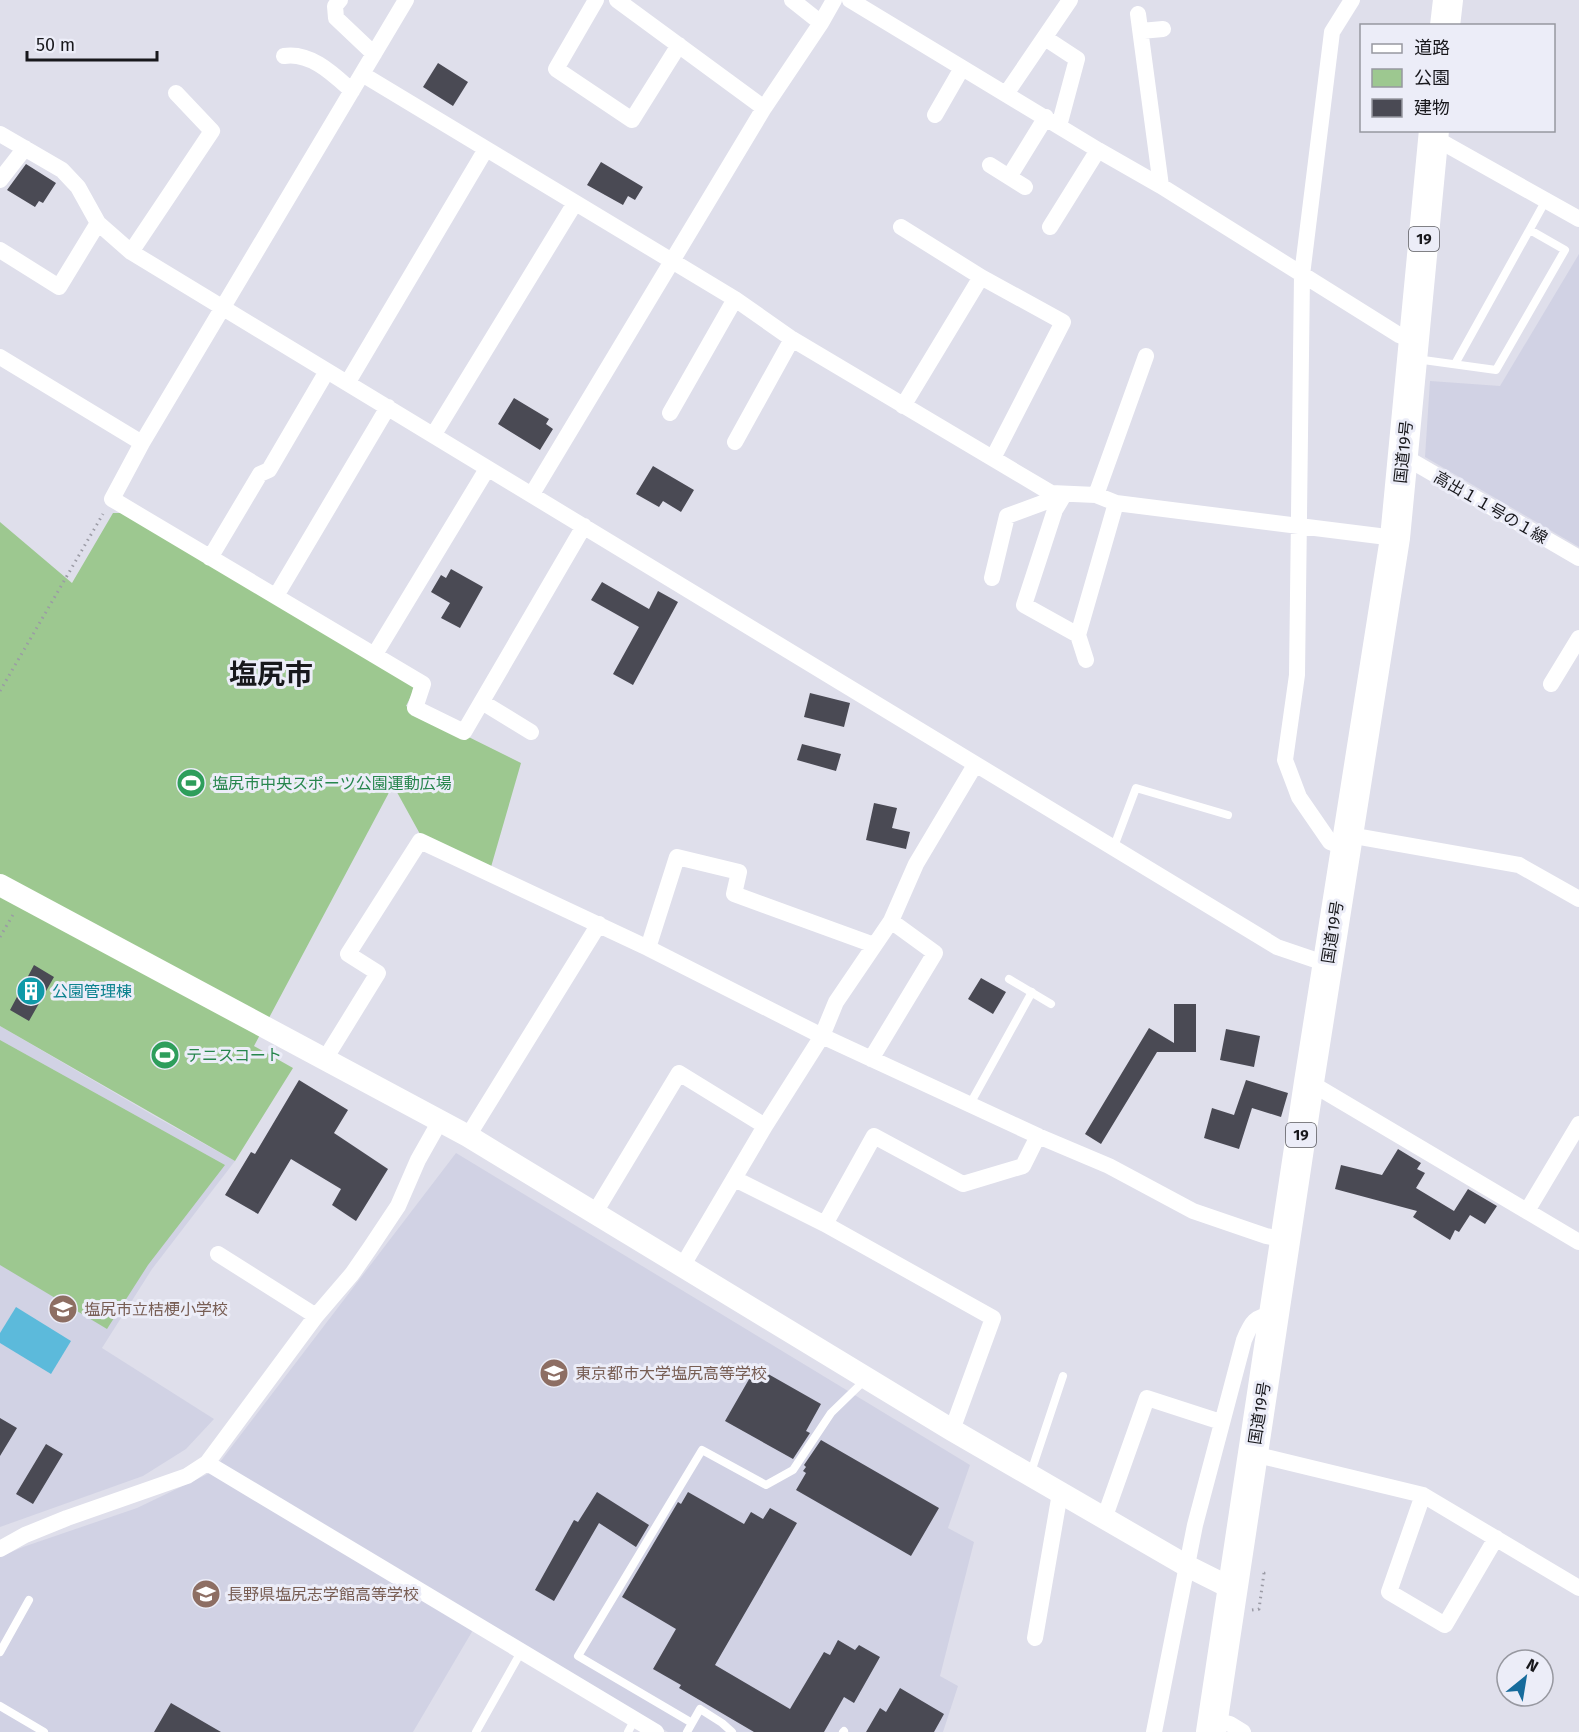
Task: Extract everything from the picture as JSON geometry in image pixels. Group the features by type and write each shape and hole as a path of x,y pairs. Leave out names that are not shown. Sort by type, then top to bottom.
{"highway":[{"path":"1445,24 1448,0"},
{"name":"国道19号","path":"1212,1726 1327,964 1395,538 1434,134"}],"street":[{"path":"340,0 335,6 336,18 374,54"},
{"path":"596,0 556,69 632,120 679,45"},
{"path":"617,0 764,108"},
{"path":"792,0 822,23"},
{"path":"532,494 764,108 822,23 834,0"},
{"path":"850,0 1161,186 1399,335 1414,350"},
{"path":"1006,94 1070,0"},
{"path":"1352,0 1332,32 1302,275 1297,675 1285,760 1299,797 1330,843 1348,841 1519,865 1579,899"},
{"path":"399,2 374,54 142,443 112,499 423,684 415,708 464,732 584,526"},
{"path":"1138,14 1161,186"},
{"path":"1141,31 1163,29"},
{"path":"1009,177 1052,122 1077,59 1045,38"},
{"path":"284,57 295,55 326,67 352,91"},
{"path":"935,116 962,68"},
{"path":"362,74 735,299 792,339 1051,493 1096,495 1116,503 1395,538"},
{"path":"131,252 212,131 176,93"},
{"path":"0,134 62,171 78,187 98,223 131,252 1277,947 1327,964"},
{"path":"1434,134 1579,219"},
{"path":"0,180 25,148"},
{"path":"348,382 486,149"},
{"path":"1050,227 1098,150"},
{"path":"990,165 1025,187"},
{"path":"434,434 576,203"},
{"path":"0,250 59,287 98,223"},
{"path":"901,227 981,277 1063,322 993,458"},
{"path":"903,406 981,277"},
{"path":"670,413 735,299"},
{"path":"735,442 792,339"},
{"path":"1096,495 1146,356"},
{"path":"0,357 142,443"},
{"path":"210,558 260,474 269,470 327,370"},
{"path":"276,596 388,407"},
{"name":"高出１１号の１線","path":"1403,456 1579,558"},
{"path":"375,654 488,469"},
{"path":"992,578 1007,516 1064,495"},
{"path":"1064,495 1055,510 1024,605 1078,635"},
{"path":"1086,660 1078,635 1116,503"},
{"path":"1551,684 1579,638"},
{"path":"482,702 531,732"},
{"path":"684,1265 765,1126 822,1036 836,1002 891,921 916,864 975,765"},
{"path":"325,1059 378,973 348,954 420,841 599,924 822,1036 1038,1136 1109,1166 1193,1211 1266,1236 1286,1240"},
{"path":"648,948 677,857 739,872 734,894 874,945"},
{"path":"0,885 468,1136 594,1214 684,1265 952,1430 1187,1566 1233,1589"},
{"path":"872,1059 935,953 891,921"},
{"path":"468,1136 599,924"},
{"path":"594,1214 679,1073 765,1126"},
{"path":"1309,1082 1579,1242"},
{"path":"0,1549 25,1535 67,1518 187,1476 207,1463 316,1316 352,1274 398,1206 418,1160 440,1121"},
{"path":"1527,1211 1579,1124"},
{"path":"825,1224 874,1136 963,1185 1023,1166 1038,1136"},
{"path":"735,1179 825,1224 993,1318 952,1430"},
{"path":"218,1254 316,1316"},
{"path":"1154,1732 1195,1526 1244,1340 1251,1325 1263,1315 1275,1315"},
{"path":"1104,1519 1147,1398 1221,1422"},
{"path":"1253,1454 1423,1495 1579,1588"},
{"path":"207,1463 521,1652 631,1726 656,1732"},
{"path":"1035,1638 1060,1493"},
{"path":"1423,1495 1389,1592 1445,1625 1496,1538"},
{"path":"1212,1726 1230,1724 1243,1732"}],"lane":[{"path":"1455,364 1546,200"},
{"path":"1414,350 1455,364 1496,370 1565,250 1530,230"},
{"path":"1113,849 1136,788 1228,816"},
{"path":"1009,979 1051,1004"},
{"path":"970,1104 1032,992"},
{"path":"1030,1475 1063,1376"},
{"path":"692,1724 578,1656 702,1450 766,1485 793,1470 831,1413 868,1378"},
{"path":"0,1652 29,1600"},
{"path":"476,1732 521,1652"},
{"path":"0,1706 44,1732"},
{"path":"687,1732 700,1709 732,1732"}],"path":[{"path":"0,691 112,499"},
{"path":"0,937 15,912"},
{"path":"1259,1606 1263,1578"}],"shaded area":[{"path":"1579,254 1579,547 1425,457 1430,381 1500,386"},
{"name":"塩尻市立桔梗小学校","path":"0,1026 235,1161 152,1269 102,1348 214,1419 186,1449 143,1476 0,1527"},
{"name":"東京都市大学塩尻高等学校","path":"456,1153 970,1465 948,1528 974,1542 940,1676 958,1686 943,1732 668,1732 478,1620 220,1462"},
{"name":"長野県塩尻志学館高等学校","path":"212,1472 473,1630 413,1732 0,1732 0,1557 137,1508"}],"green space":[{"path":"113,513 126,513 414,682 412,694 406,706 521,763 491,867 420,834 393,785 254,1046 293,1068 235,1161 0,1026 0,522 72,583"},
{"path":"0,1040 225,1165 148,1265 107,1329 0,1265"}],"water":[{"path":"16,1307 71,1341 51,1374 0,1343 0,1333"}],"building":[{"path":"438,63 468,82 453,106 423,87"},
{"path":"601,162 643,187 635,200 628,196 623,205 587,185"},
{"path":"26,164 56,183 43,203 39,201 35,207 7,190"},
{"path":"514,398 549,419 546,424 553,429 540,450 498,424"},
{"path":"653,466 694,490 681,512 663,501 659,507 636,494"},
{"path":"451,569 483,587 460,628 441,618 450,603 431,592 441,575 446,578"},
{"path":"602,582 649,609 658,591 678,602 633,685 613,674 639,627 591,600"},
{"path":"810,693 850,703 844,727 804,717"},
{"path":"802,744 841,754 836,771 797,760"},
{"path":"874,803 897,808 892,828 910,832 906,849 866,840"},
{"name":"公園管理棟","path":"34,965 54,977 29,1021 10,1010"},
{"path":"981,978 1006,992 993,1014 968,999"},
{"path":"1174,1004 1196,1004 1196,1052 1157,1052 1101,1144 1085,1134 1149,1028 1174,1043"},
{"path":"1226,1029 1260,1036 1254,1067 1220,1060"},
{"path":"299,1080 348,1110 334,1133 388,1169 356,1221 332,1205 341,1189 291,1159 258,1214 225,1195 251,1152 255,1154"},
{"path":"1246,1080 1288,1093 1281,1117 1252,1108 1239,1149 1204,1138 1212,1108 1234,1115"},
{"path":"1398,1149 1421,1163 1417,1169 1425,1173 1416,1188 1454,1211 1468,1189 1497,1206 1485,1224 1470,1215 1459,1232 1455,1230 1450,1240 1413,1217 1417,1211 1335,1189 1341,1165 1382,1175"},
{"path":"756,1367 821,1404 806,1431 810,1433 793,1459 725,1421"},
{"path":"0,1418 17,1428 0,1456"},
{"path":"821,1440 939,1508 911,1556 796,1490 806,1473 803,1471 806,1467 804,1465"},
{"path":"46,1444 63,1454 33,1504 16,1494"},
{"path":"597,1492 649,1525 636,1547 599,1523 554,1601 535,1590 574,1520 578,1522"},
{"path":"688,1492 744,1524 751,1512 763,1519 770,1508 797,1523 715,1665 790,1709 824,1652 830,1655 838,1640 855,1650 859,1645 880,1657 854,1703 844,1697 824,1732 754,1732 679,1688 681,1685 653,1669 676,1629 622,1597 678,1502 681,1504"},
{"path":"900,1688 944,1714 934,1732 866,1732 880,1708 886,1712"},
{"path":"171,1703 221,1732 154,1732"}],"place":[{"name":"塩尻市中央スポーツ公園運動広場","path":"191,783"},
{"name":"公園管理棟","path":"31,991"},
{"name":"テニスコート","path":"165,1055"},
{"name":"塩尻市立桔梗小学校","path":"63,1309"},
{"name":"東京都市大学塩尻高等学校","path":"554,1373"},
{"name":"長野県塩尻志学館高等学校","path":"206,1594"}],"district":[{"name":"塩尻市","path":"271,674"}]}
